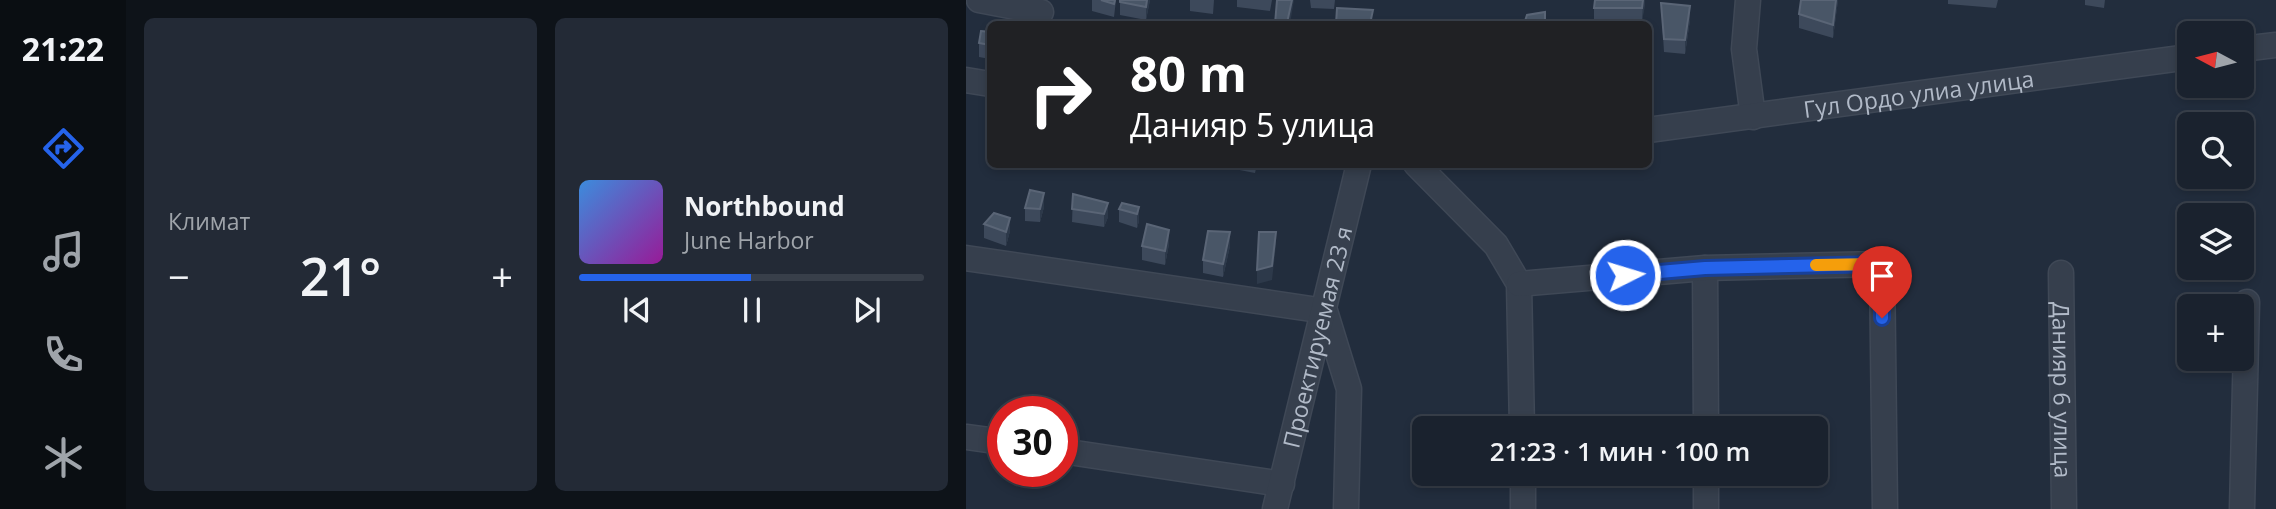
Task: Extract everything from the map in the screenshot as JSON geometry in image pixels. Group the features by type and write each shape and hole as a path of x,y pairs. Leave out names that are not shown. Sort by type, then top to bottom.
{"street":[{"path":"979,0 1046,12"},
{"path":"1748,0 1744,49 1753,117"},
{"path":"2254,47 2276,44"},
{"name":"Гул Ордо улиа улица","path":"1652,130 2177,59"},
{"path":"966,80 987,84"},
{"name":"Проектируемая 23 я","path":"1275,509 1358,168"},
{"path":"1420,168 1496,245 1519,284 1522,416"},
{"path":"966,258 1325,311 1349,389 1346,509"},
{"path":"1519,284 1705,268 1882,264 1885,509"},
{"path":"1705,268 1706,416"},
{"name":"Данияр 6 улица","path":"2061,272 2064,509"},
{"path":"2242,509 2245,371"},
{"path":"966,437 987,440"},
{"path":"1078,453 1282,484"},
{"path":"1523,486 1523,509"},
{"path":"1706,486 1706,509"}],"building":[{"path":"1120,0 1147,0 1146,7"},
{"path":"1277,0 1292,0 1287,21 1275,21"},
{"path":"1595,0 1643,0 1642,8 1594,8"},
{"path":"1801,0 1836,0 1833,25 1799,14"},
{"path":"1661,3 1690,6 1685,40 1664,39"},
{"path":"1337,8 1373,10 1371,21 1336,21"},
{"path":"1545,12 1545,21 1525,21 1527,15"},
{"path":"981,31 987,32 987,44 979,43"},
{"path":"1030,190 1044,193 1040,209 1025,208"},
{"path":"1073,194 1108,203 1104,214 1072,209"},
{"path":"1122,203 1139,207 1137,214 1119,209"},
{"path":"994,213 1010,218 1006,232 984,224"},
{"path":"1147,224 1169,230 1165,251 1142,246"},
{"path":"1208,231 1230,232 1223,264 1203,260"},
{"path":"1259,232 1276,232 1272,266 1257,270"}],"slow traffic":[{"path":"1816,265 1878,264"}],"route":[{"path":"1625,275 1705,268 1882,264 1882,318"}]}
